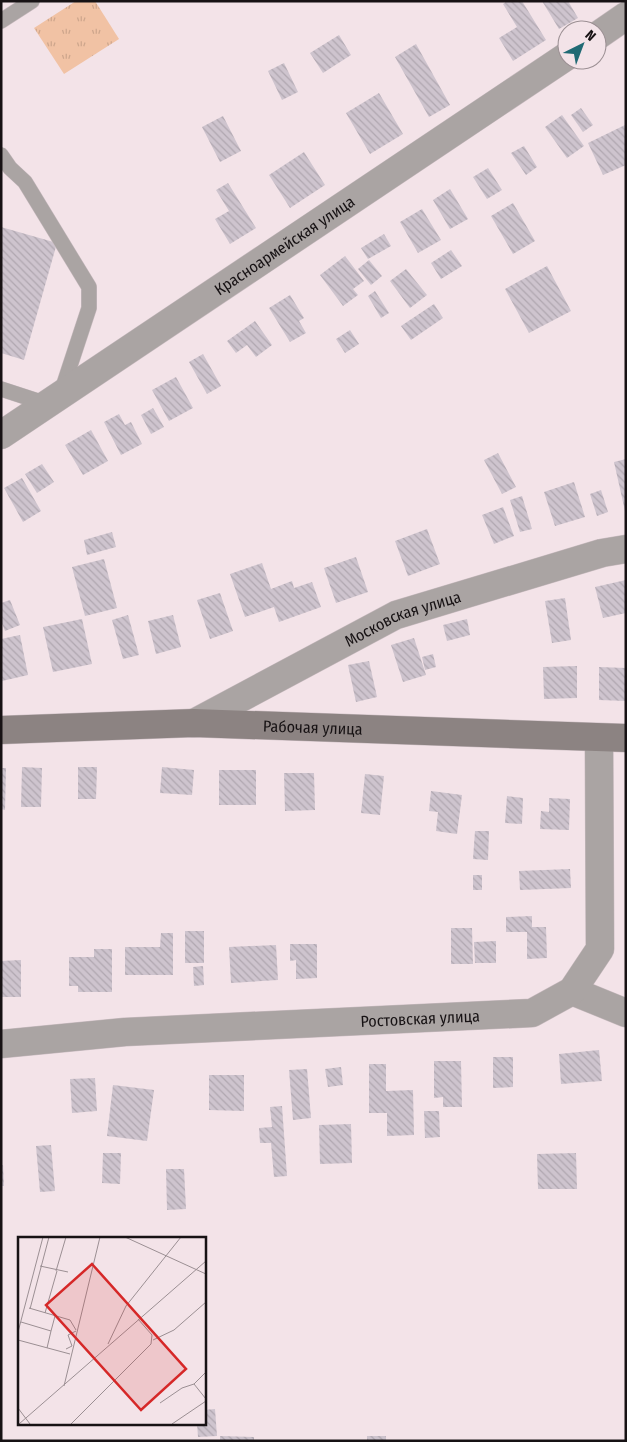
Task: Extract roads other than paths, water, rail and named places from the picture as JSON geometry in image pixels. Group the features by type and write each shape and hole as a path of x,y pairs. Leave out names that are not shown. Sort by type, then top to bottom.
{"street":[{"path":"607,29 626,16"},
{"name":"Красноармейская улица","path":"1,435 557,63"},
{"name":"Московская улица","path":"194,723 396,615 602,553 626,549"},
{"name":"Рабочая улица","path":"1,730 194,723 626,738"},
{"name":"Ростовская улица","path":"1,1044 125,1032 532,1013 572,991 600,949 599,738"},
{"path":"572,991 626,1013"}],"lane":[{"path":"1,21 32,1"},
{"path":"1,154 10,168 25,182 89,287 89,308 54,399 1,389"}]}
